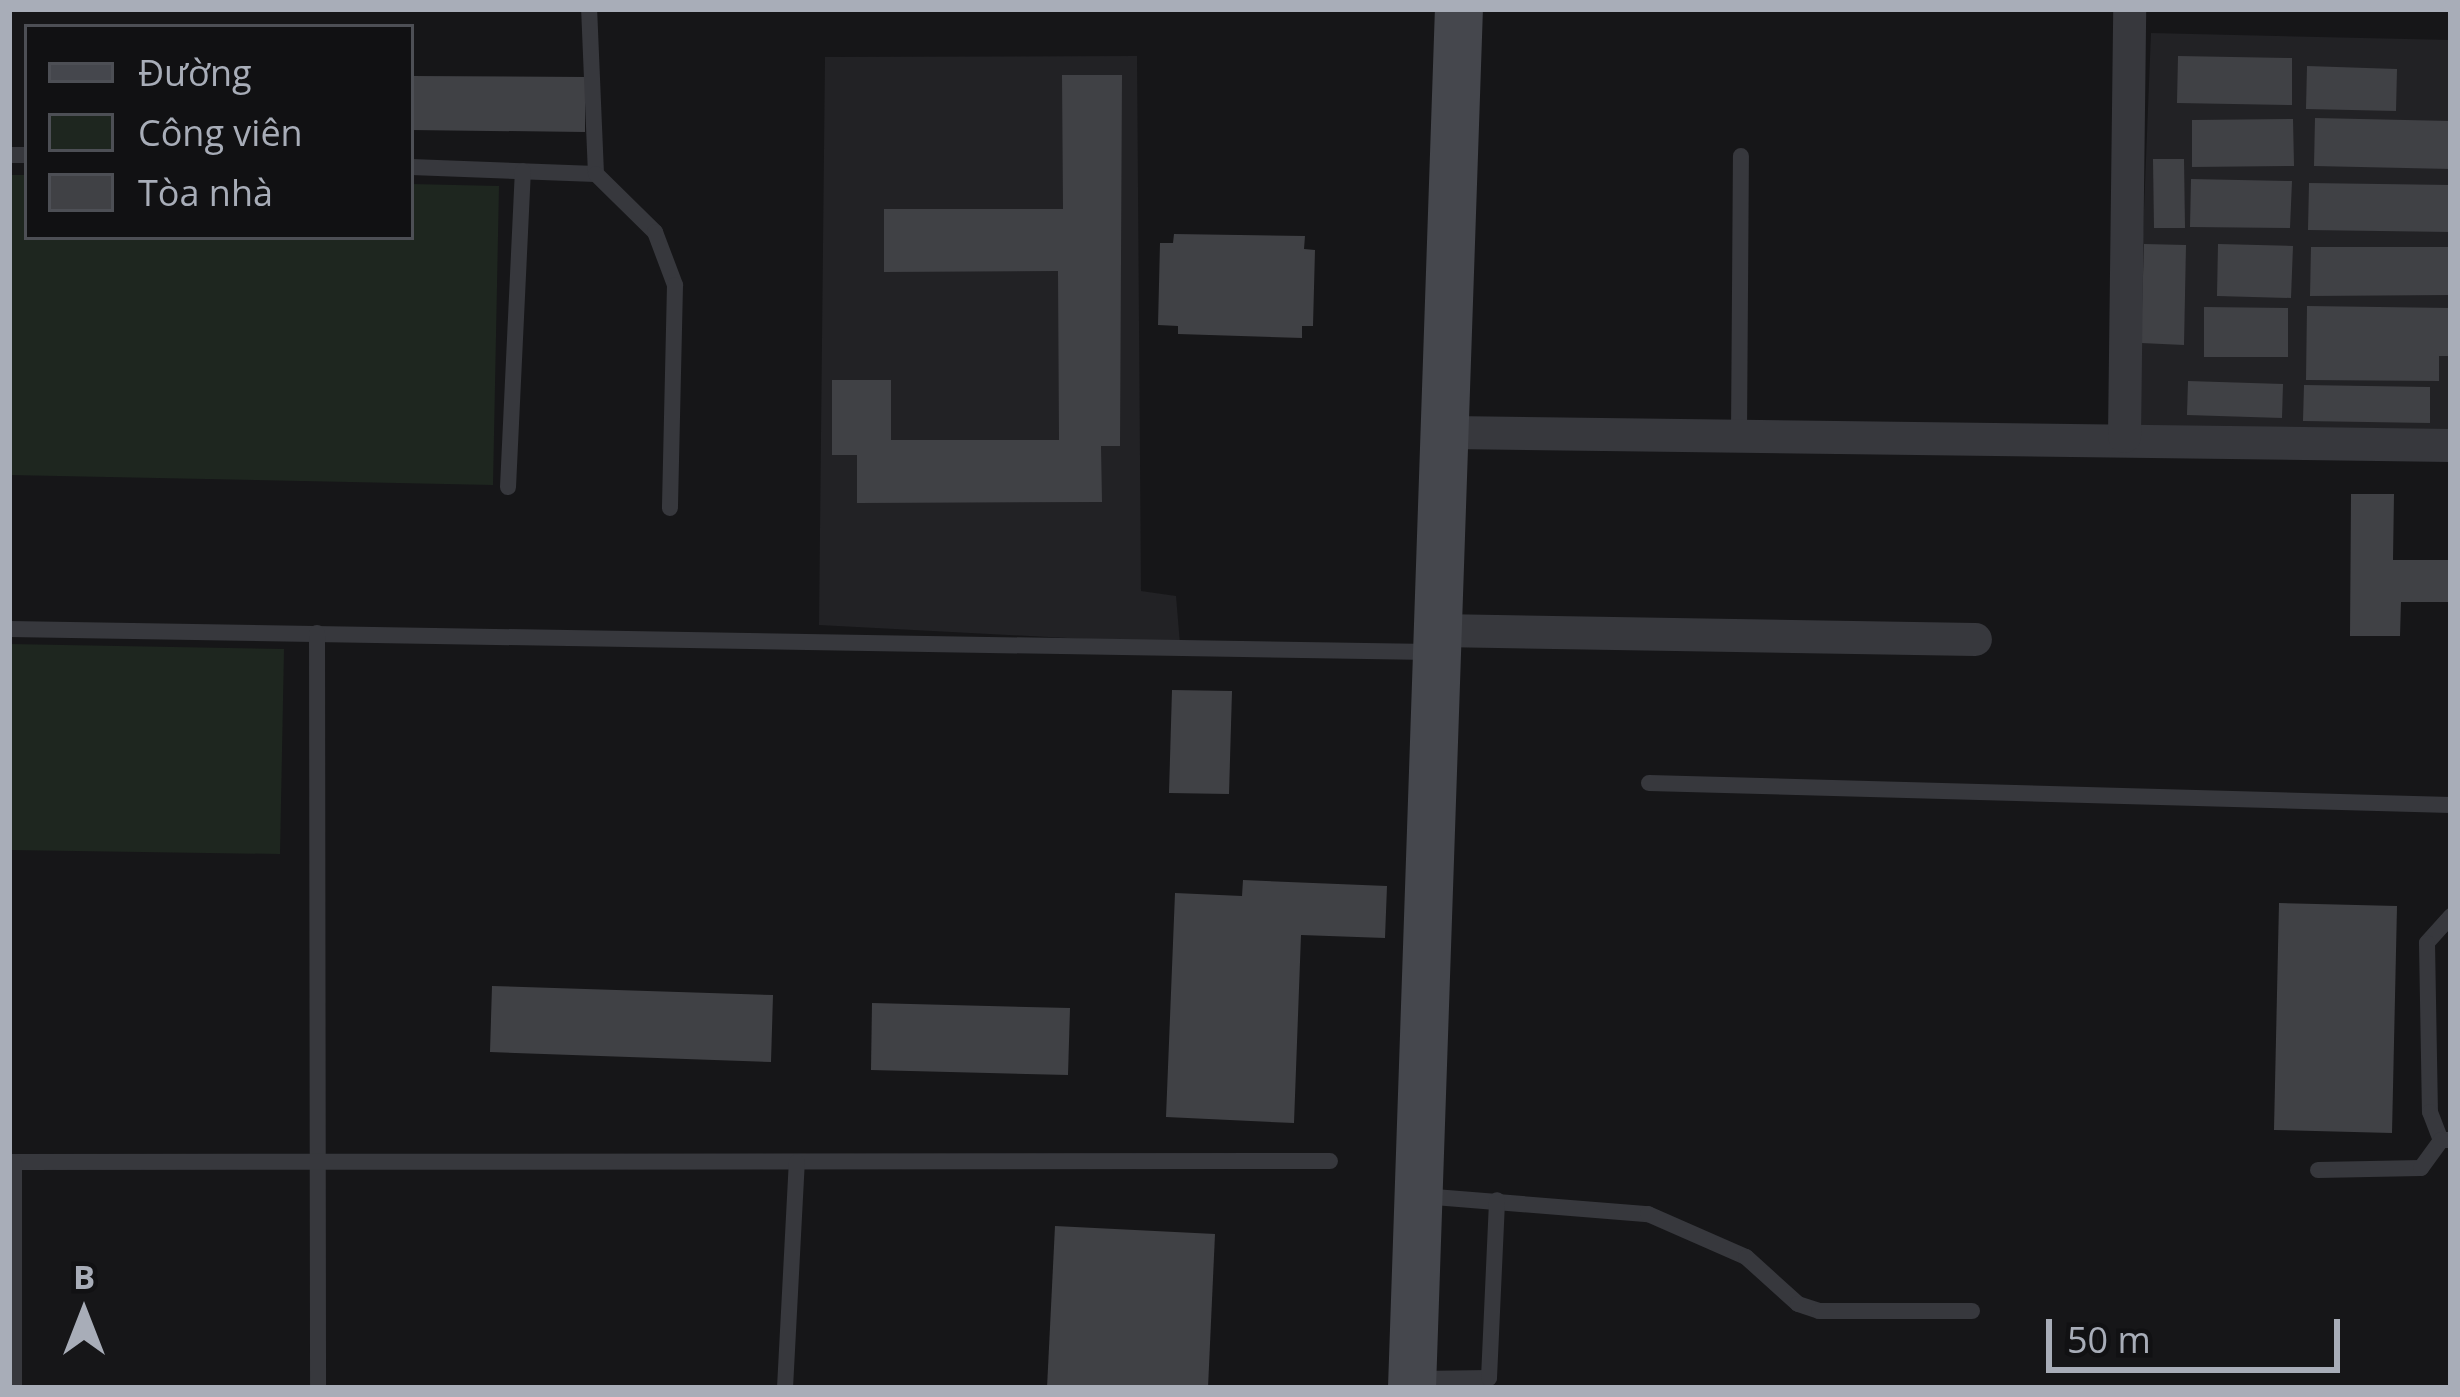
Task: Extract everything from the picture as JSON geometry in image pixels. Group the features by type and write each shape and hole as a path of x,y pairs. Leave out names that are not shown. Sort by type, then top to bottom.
{"street":[{"path":"1412,1384 1438,641 1450,432 1459,9"},
{"path":"2124,436 2129,9"},
{"path":"1450,432 2124,436 2451,445"},
{"path":"1438,641 1975,639"}],"lane":[{"path":"589,9 596,174"},
{"path":"1739,434 1742,156"},
{"path":"414,167 596,174 655,232 675,285 670,508"},
{"path":"508,487 523,171"},
{"path":"9,629 1438,641"},
{"path":"317,633 318,1388"},
{"path":"1649,783 2451,805"},
{"path":"2318,1170 2421,1168 2446,1140 2430,1112 2427,943 2451,916"},
{"path":"14,1388 11,1162 1330,1161"},
{"path":"785,1388 797,1162"},
{"path":"1421,1196 1648,1214 1746,1257 1798,1304 1819,1311 1972,1311"},
{"path":"1412,1384 1488,1383 1497,1200"}],"shaded area":[{"path":"2151,33 2451,40 2451,437 2135,436"},
{"path":"1137,56 1141,591 1176,596 1180,644 819,625 825,57"}],"green space":[{"path":"9,175 24,175 24,240 414,240 414,184 499,186 493,485 9,475"},
{"path":"9,644 284,649 280,854 9,850"}],"building":[{"path":"2178,56 2292,58 2292,105 2177,103"},
{"path":"2307,66 2397,69 2396,111 2306,109"},
{"path":"1062,75 1122,75 1120,446 1101,446 1102,502 857,503 857,455 832,455 832,380 891,380 891,440 1059,440 1058,271 884,272 884,209 1063,209"},
{"path":"414,76 585,77 585,132 414,130"},
{"path":"2315,118 2451,121 2451,169 2314,166"},
{"path":"2293,119 2294,166 2192,167 2192,120"},
{"path":"2153,159 2184,159 2185,228 2154,228"},
{"path":"2191,179 2292,181 2290,228 2190,227"},
{"path":"2309,183 2451,185 2451,232 2308,230"},
{"path":"1174,234 1305,236 1304,249 1315,250 1313,326 1302,326 1302,338 1178,334 1178,326 1158,325 1160,243 1173,243"},
{"path":"2144,244 2186,245 2184,345 2141,343"},
{"path":"2218,244 2293,246 2291,298 2217,296"},
{"path":"2311,247 2451,247 2451,295 2310,296"},
{"path":"2307,306 2451,308 2451,356 2439,356 2439,381 2306,380"},
{"path":"2204,307 2288,308 2288,357 2204,357"},
{"path":"2188,381 2283,384 2282,418 2187,415"},
{"path":"2304,385 2430,387 2430,423 2303,421"},
{"path":"2351,494 2394,494 2393,560 2451,560 2451,602 2401,602 2400,636 2350,636"},
{"path":"1172,690 1232,691 1229,794 1169,793"},
{"path":"1243,880 1387,886 1385,938 1301,935 1294,1123 1166,1117 1175,893 1242,896"},
{"path":"2279,903 2397,906 2392,1133 2274,1130"},
{"path":"492,986 773,995 771,1062 490,1052"},
{"path":"872,1003 1070,1008 1068,1075 871,1070"},
{"path":"1055,1226 1215,1234 1208,1388 1047,1388"}]}
